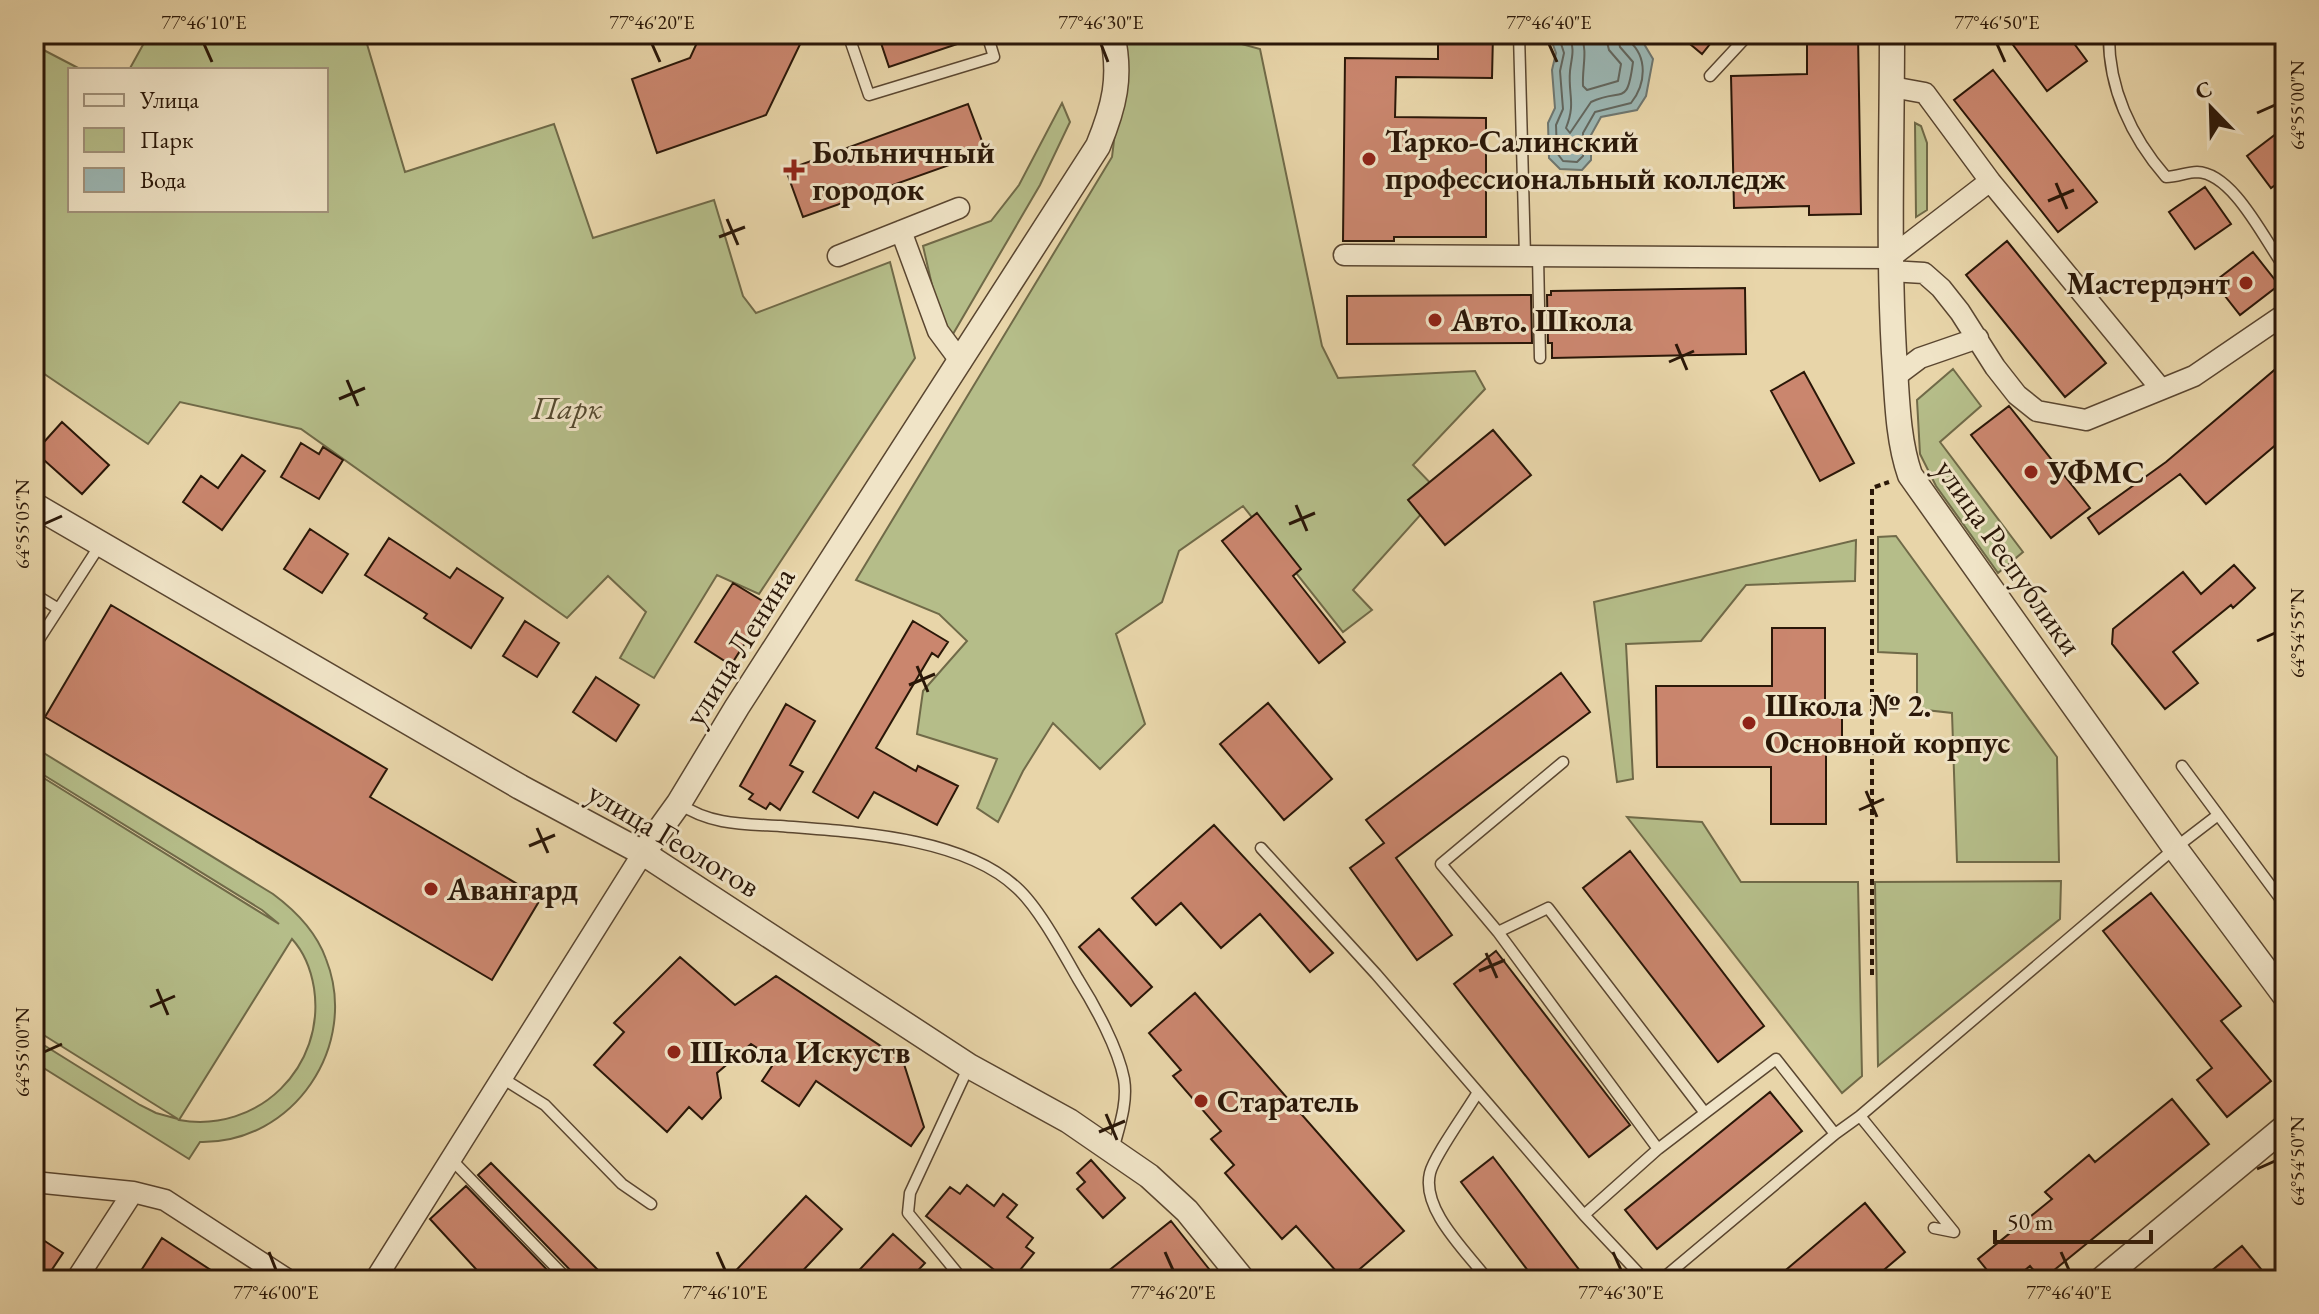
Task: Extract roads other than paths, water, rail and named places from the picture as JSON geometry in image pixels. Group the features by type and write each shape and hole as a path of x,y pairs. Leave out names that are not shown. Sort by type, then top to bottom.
{"street":[{"name":"улица Ленина","path":"375,1280 643,853 679,803 1098,146 1113,109 1117,72 1112,34"},
{"name":"улица Республики","path":"1892,34 1890,265 1896,376 1904,458 1910,475 2175,848 2281,981"},
{"path":"1892,87 1925,93 1990,181 2161,389"},
{"path":"1890,265 1990,181"},
{"path":"838,256 959,208"},
{"path":"901,231 938,331 961,362"},
{"path":"1344,255 1532,256 1890,265 1924,273 1941,288 1995,367 2017,395 2037,411 2086,420 2194,376 2285,314"},
{"path":"1896,376 1920,358 1978,338"},
{"name":"улица Геологов","path":"34,505 506,779 643,853 969,1066 1069,1121 1149,1176 1187,1211 1243,1280"},
{"path":"2101,1280 2285,1127"},
{"path":"34,1182 133,1192 165,1200 288,1280"},
{"path":"81,1278 133,1192"}],"lane":[{"path":"848,34 869,95 994,57 987,34"},
{"path":"1519,34 1540,358"},
{"path":"1710,76 1749,34"},
{"path":"2109,34 2109,63 2116,90 2129,124 2154,163 2166,177 2199,172 2222,183 2257,222 2285,268"},
{"path":"34,647 100,545"},
{"path":"34,594 57,608"},
{"path":"1563,762 1441,864 1498,932 1658,1149"},
{"path":"2182,766 2285,905"},
{"path":"679,803 695,815 726,823 851,833 936,846 976,860 1017,888 1052,935 1085,989 1118,1059 1124,1081 1124,1113 1113,1150"},
{"path":"1661,1280 2218,815"},
{"path":"1261,848 1376,974 1584,1215 1645,1280"},
{"path":"1498,932 1548,908 1705,1113"},
{"path":"1584,1215 1658,1149 1776,1059 1835,1134"},
{"path":"963,1280 908,1213 910,1193 969,1066"},
{"path":"502,1078 545,1105 622,1184 651,1204"},
{"path":"1478,1092 1430,1170 1428,1189 1434,1210 1488,1280"},
{"path":"1860,1116 1954,1232 1934,1228"},
{"path":"451,1159 568,1280"}],"water":[{"path":"1549,34 1615,34 1641,39 1653,59 1646,96 1637,110 1601,117 1591,135 1591,160 1582,170 1560,169 1549,158 1548,123 1555,108 1552,70 1556,53"}],"place":[{"name":"Тарко-Салинский профессиональный колледж","path":"1369,159"},
{"name":"Больничный городок","path":"794,170"},
{"name":"Мастердэнт","path":"2246,283"},
{"name":"Авто. Школа","path":"1435,320"},
{"name":"УФМС","path":"2031,472"},
{"name":"Школа № 2. Основной корпус","path":"1749,723"},
{"name":"Авангард","path":"431,889"},
{"name":"Школа Искуств","path":"674,1052"},
{"name":"Старатель","path":"1201,1101"}],"park label":[{"name":"Парк","path":"567,408"}]}
